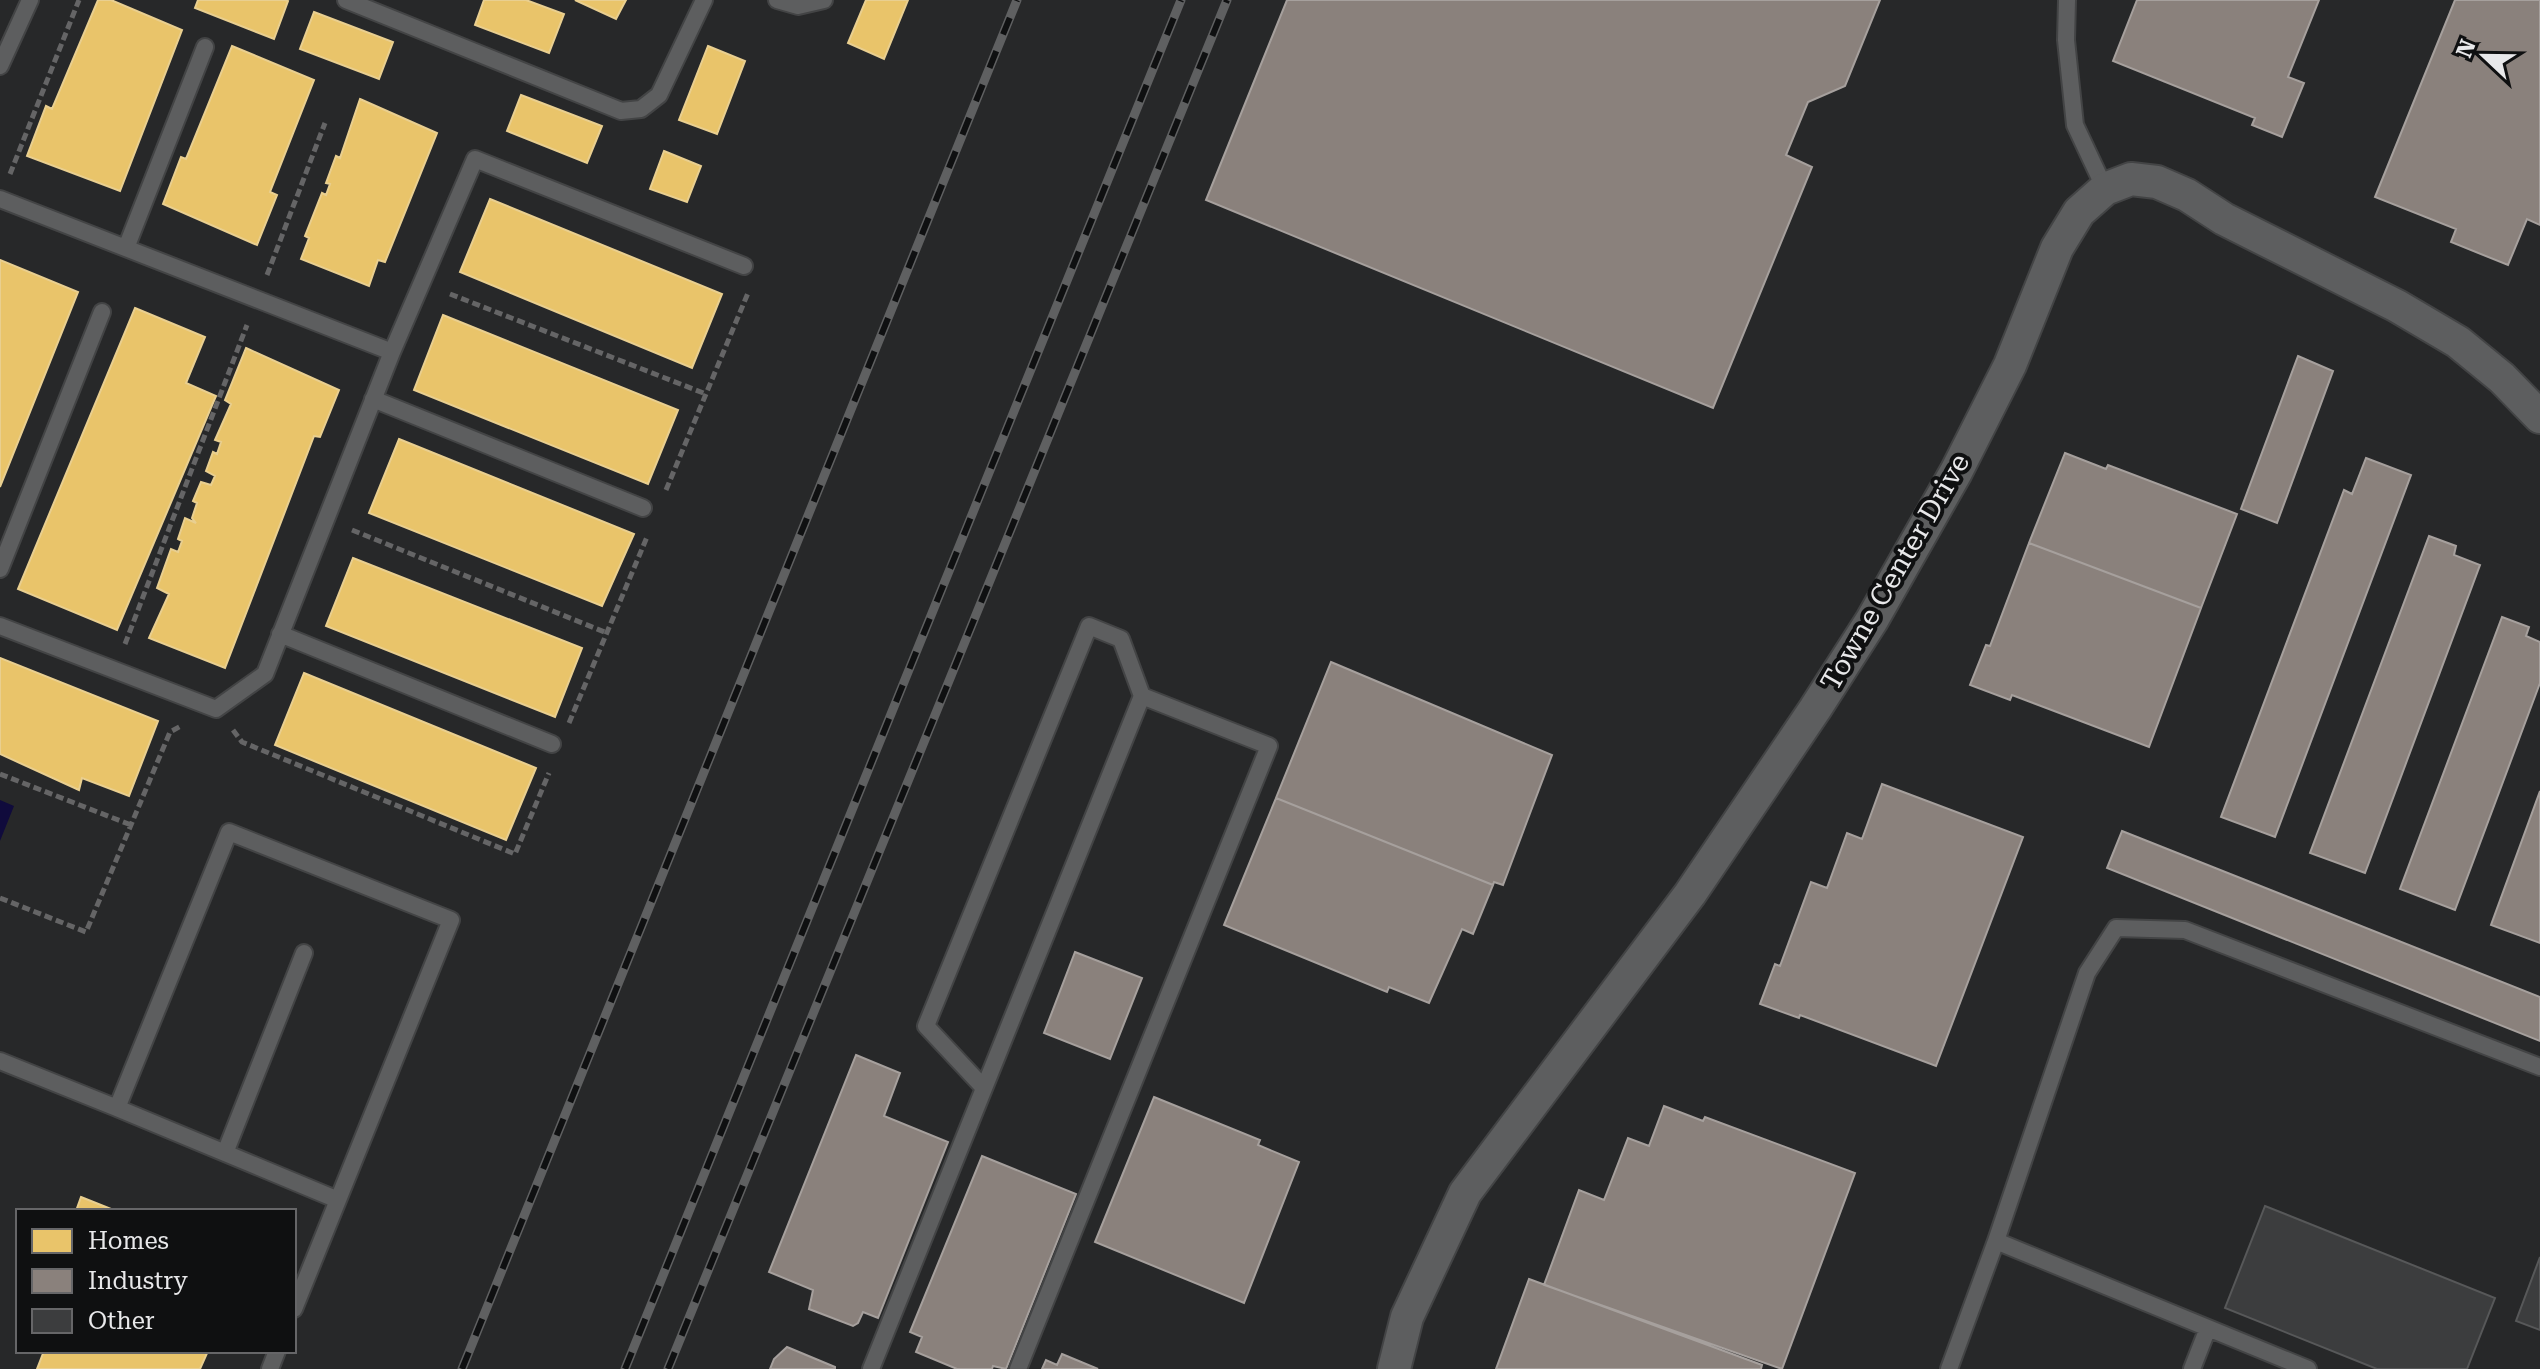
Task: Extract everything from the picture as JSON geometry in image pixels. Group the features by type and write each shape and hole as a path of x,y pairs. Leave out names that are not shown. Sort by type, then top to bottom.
{"street":[{"path":"2105,189 2131,179 2157,182 2187,195 2224,219 2397,306 2458,342 2540,415"},
{"name":"Towne Center Drive","path":"1394,1369 1407,1317 1465,1193 1690,894 1823,696 1956,472 2010,365 2057,248 2079,212 2105,189"}],"lane":[{"path":"0,66 30,0"},
{"path":"346,0 621,111 641,109 659,95 704,0"},
{"path":"777,0 798,6 824,0"},
{"path":"2067,0 2067,53 2075,125 2105,189"},
{"path":"126,248 205,47"},
{"path":"0,626 216,709 265,674 392,352 475,159 744,266"},
{"path":"0,199 392,352"},
{"path":"0,569 102,312"},
{"path":"373,399 643,508"},
{"path":"871,1369 1142,696 1121,639 1089,626 926,1026 984,1088"},
{"path":"280,634 552,744"},
{"path":"1018,1369 1269,746 1142,696"},
{"path":"117,1108 229,832 451,920 296,1304"},
{"path":"1949,1369 2087,973 2116,928 2185,930 2540,1067"},
{"path":"225,1153 304,953"},
{"path":"0,1061 338,1200"},
{"path":"1996,1241 2308,1369"},
{"path":"2192,1369 2208,1328"}],"path":[{"path":"0,199 79,0"},
{"path":"115,671 325,123"},
{"path":"422,283 706,394"},
{"path":"326,519 607,633"},
{"path":"0,774 131,825"}],"shaded area":[{"path":"0,800 14,806 0,841"}],"building: Homes":[{"path":"98,0 111,0 182,30 120,191 27,156 46,106 52,109"},
{"path":"198,0 288,1 274,39 195,8"},
{"path":"484,0 526,0 564,14 549,53 475,25"},
{"path":"575,0 626,0 616,19"},
{"path":"866,0 908,0 884,59 848,43"},
{"path":"314,12 393,42 379,79 300,49"},
{"path":"232,46 314,80 270,192 277,195 257,245 163,204 181,157 186,159"},
{"path":"708,46 745,61 717,134 679,120"},
{"path":"521,95 602,126 587,163 507,131"},
{"path":"360,99 437,133 385,262 378,260 369,286 301,259 309,238 305,236 322,193 326,195 330,184 326,183 336,156 340,158"},
{"path":"664,151 701,166 687,202 650,189"},
{"path":"490,199 722,294 692,368 460,272"},
{"path":"0,260 78,292 0,487"},
{"path":"135,308 205,337 186,383 216,396 117,630 18,589"},
{"path":"443,315 678,410 648,484 414,390"},
{"path":"246,348 339,390 320,437 314,436 225,668 149,638 169,594 157,588 171,549 178,552 182,541 178,539 185,518 196,523 192,518 197,503 193,501 201,482 211,485 215,476 206,471 213,452 217,454 221,442 215,440 231,404 225,400"},
{"path":"399,439 634,534 602,606 369,513"},
{"path":"353,558 582,648 555,717 326,626"},
{"path":"0,658 158,721 129,796 82,778 79,790 0,754"},
{"path":"304,673 536,768 506,840 275,745"},
{"path":"81,1197 111,1209 77,1209"},
{"path":"43,1353 207,1353 200,1369 37,1369"}],"building: Industry":[{"path":"1287,0 1880,0 1845,86 1808,102 1786,155 1812,167 1713,408 1206,200"},
{"path":"2137,0 2319,0 2288,77 2304,83 2282,137 2252,125 2255,118 2113,61"},
{"path":"2455,0 2540,0 2540,225 2527,219 2508,265 2451,242 2456,229 2375,197"},
{"path":"2298,356 2333,371 2277,523 2241,509"},
{"path":"2065,453 2106,469 2108,465 2237,514 2201,608 2029,543"},
{"path":"2366,458 2411,475 2275,837 2221,817 2344,490 2352,494"},
{"path":"2429,536 2456,546 2454,555 2480,565 2365,873 2310,853"},
{"path":"2029,543 2201,608 2149,747 2012,695 2010,700 1970,685 1986,645 1990,646"},
{"path":"2502,617 2529,627 2526,636 2540,642 2540,683 2455,910 2400,889"},
{"path":"1331,662 1552,755 1503,885 1494,882 1493,885 1276,798"},
{"path":"1882,784 2023,837 1936,1066 1800,1015 1799,1018 1760,1004 1775,964 1780,966 1811,882 1827,888 1847,833 1862,839"},
{"path":"2540,791 2540,943 2491,925"},
{"path":"1276,798 1493,885 1473,934 1462,929 1429,1003 1389,987 1387,992 1224,925"},
{"path":"2122,831 2540,997 2540,1041 2107,868"},
{"path":"1075,952 1142,978 1110,1059 1044,1033"},
{"path":"856,1055 900,1073 884,1116 948,1142 878,1318 863,1312 853,1326 809,1309 813,1290 769,1272"},
{"path":"1154,1097 1260,1140 1258,1145 1299,1162 1244,1303 1095,1242"},
{"path":"1664,1106 1703,1121 1705,1117 1855,1173 1782,1369 1544,1285 1579,1190 1604,1200 1628,1138 1649,1146"},
{"path":"982,1156 1076,1194 1006,1369 993,1366 992,1369 957,1369 916,1352 922,1337 910,1332"},
{"path":"1529,1279 1762,1365 1761,1369 1496,1369"},
{"path":"787,1347 835,1369 770,1369 774,1359"},
{"path":"1062,1354 1098,1369 1042,1369 1046,1360 1057,1365"}],"building: Other":[{"path":"2265,1206 2495,1298 2467,1369 2377,1369 2225,1308"},
{"path":"2540,1257 2540,1330 2516,1321"}],"railway":[{"path":"462,1369 1017,0"},
{"path":"625,1369 1181,0"},
{"path":"668,1369 1227,0"}]}
